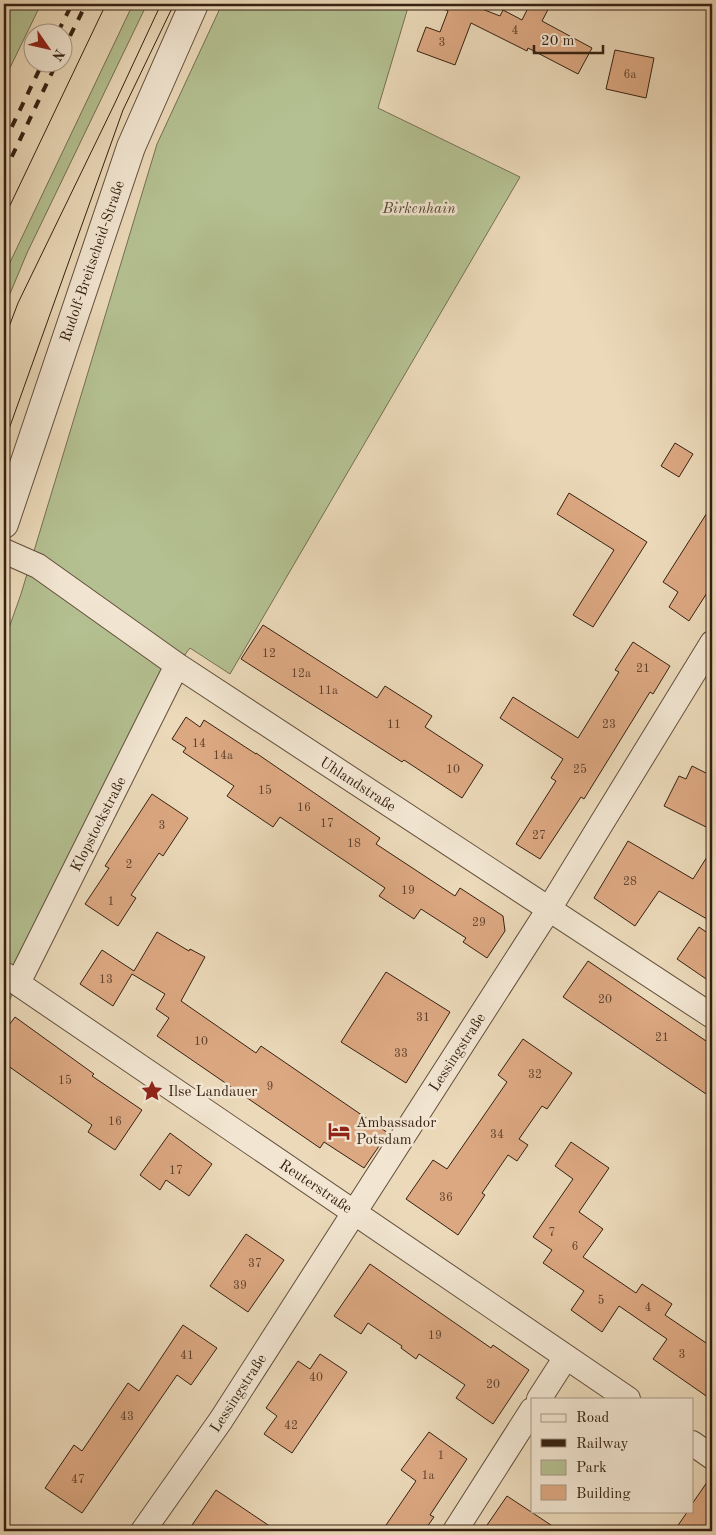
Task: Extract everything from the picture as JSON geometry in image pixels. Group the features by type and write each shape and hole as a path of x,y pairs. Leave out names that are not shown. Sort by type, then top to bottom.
{"street":[{"name":"Rudolf-Breitscheid-Straße","path":"4,524 131,147 194,4"},
{"name":"Uhlandstraße","path":"4,552 38,566 177,665 712,1016"},
{"name":"Lessingstraße","path":"150,1529 549,909 712,643"},
{"name":"Klopstockstraße","path":"11,978 177,665"},
{"name":"Reuterstraße","path":"11,978 627,1398"},
{"path":"541,1398 566,1357"},
{"path":"455,1531 531,1412"},
{"path":"694,1444 712,1457"}],"green space":[{"path":"6,4 41,4 32,22 22,22 22,43 4,80 4,8"},
{"path":"133,4 147,4 27,253 4,308 4,275"},
{"name":"Birkenhain","path":"222,4 409,4 378,108 520,177 230,674 190,648 177,665 4,1011 4,642 21,594 157,144"}],"building":[{"path":"438,4 478,4 477,7 500,16 503,10 522,20 530,4 551,4 542,21 592,48 578,74 528,48 527,51 471,23 455,65 417,51 426,27 440,32 448,11 438,6"},
{"path":"615,50 654,58 646,98 606,89"},
{"path":"675,443 693,454 679,477 661,466"},
{"path":"569,493 647,542 593,627 573,615 614,550 557,514"},
{"path":"712,505 712,585 689,621 669,607 678,592 663,582"},
{"path":"263,625 377,698 385,686 432,716 425,727 483,765 462,798 241,659"},
{"path":"633,642 670,666 653,694 650,692 584,799 581,797 540,859 516,844 556,781 551,778 563,759 500,718 513,697 578,738 619,672 615,670"},
{"path":"186,717 200,727 204,720 256,753 380,838 376,844 455,896 460,888 503,916 505,931 487,958 463,942 466,938 421,909 414,919 379,896 385,888 280,817 273,827 227,796 234,786 183,752 186,748 172,739"},
{"path":"692,766 712,776 712,830 664,806 679,776 686,779"},
{"path":"152,794 188,818 163,856 159,853 131,895 136,898 118,926 85,904 109,868 105,866"},
{"path":"628,841 693,879 712,849 712,922 659,891 635,926 594,898"},
{"path":"699,927 712,936 712,983 677,959"},
{"path":"157,932 189,951 190,949 205,957 181,1001 256,1053 261,1046 388,1133 364,1168 324,1142 320,1148 157,1036 169,1018 156,1009 165,994 132,974 113,1006 80,984 102,950 134,971"},
{"path":"588,961 712,1045 712,1098 563,997"},
{"path":"386,972 450,1012 406,1083 341,1042"},
{"path":"15,1017 94,1074 92,1076 142,1110 115,1150 88,1132 92,1125 4,1063 4,1032"},
{"path":"523,1039 572,1073 547,1109 542,1106 519,1139 528,1145 517,1161 508,1155 482,1193 485,1195 458,1235 406,1199 433,1160 447,1169 507,1082 498,1075"},
{"path":"170,1133 212,1164 189,1196 166,1180 160,1190 140,1175"},
{"path":"571,1142 609,1168 579,1212 603,1229 583,1257 636,1293 642,1284 672,1304 665,1315 712,1347 712,1400 653,1359 667,1339 619,1306 602,1332 571,1310 584,1291 543,1263 552,1250 533,1237 573,1179 555,1166"},
{"path":"246,1234 284,1260 248,1312 210,1286"},
{"path":"370,1264 491,1348 493,1345 529,1370 493,1424 456,1398 465,1385 419,1354 416,1359 401,1348 402,1346 368,1323 361,1334 334,1316"},
{"path":"183,1325 217,1348 191,1385 177,1375 82,1513 45,1488 74,1445 82,1451 128,1383 139,1391"},
{"path":"320,1354 347,1372 292,1453 264,1434 277,1416 266,1408 298,1361 310,1369"},
{"path":"429,1432 467,1459 430,1515 434,1517 424,1531 382,1531 416,1481 401,1470"},
{"path":"712,1475 712,1531 674,1531 687,1512 694,1512 694,1501"},
{"path":"216,1490 277,1531 188,1531"},
{"path":"507,1496 560,1531 483,1531"}],"tram line":[{"path":"4,218 106,4"},
{"path":"4,340 18,303 161,4"},
{"path":"4,443 123,110 174,4"}],"railway":[{"path":"63,22 72,4"},
{"path":"72,32 86,4"},
{"path":"4,143 38,72"},
{"path":"4,173 52,72"}],"place":[{"name":"Ilse Landauer","path":"152,1091"},
{"name":"Ambassador Potsdam","path":"339,1131"}]}
